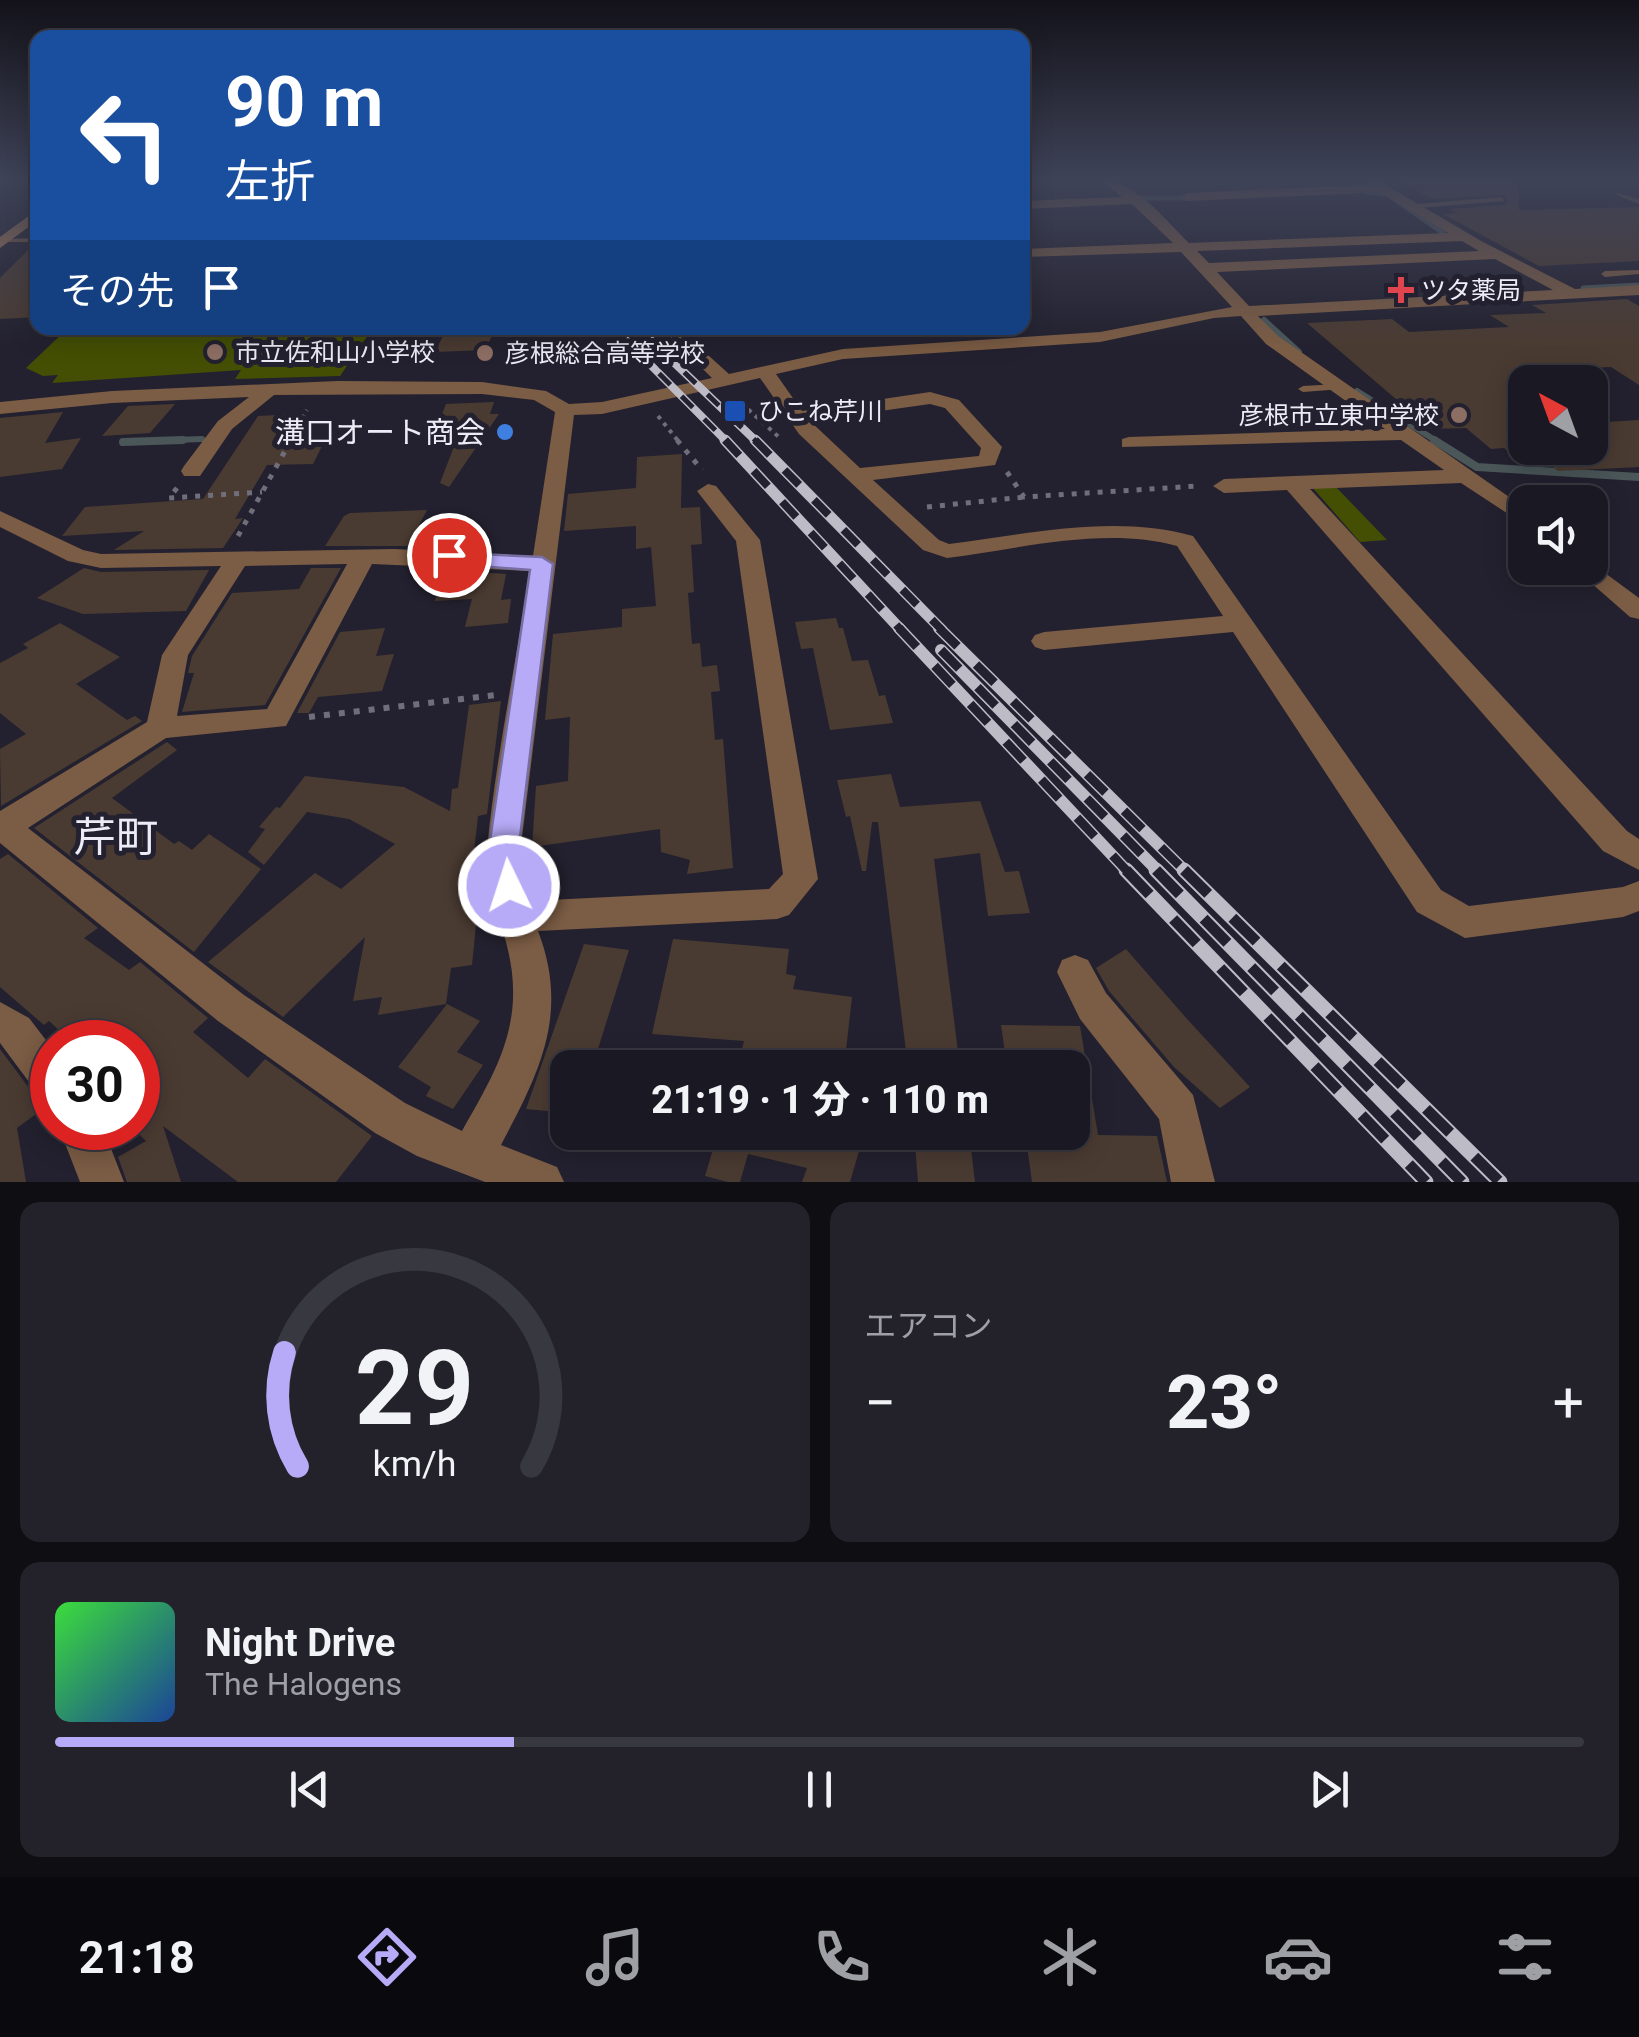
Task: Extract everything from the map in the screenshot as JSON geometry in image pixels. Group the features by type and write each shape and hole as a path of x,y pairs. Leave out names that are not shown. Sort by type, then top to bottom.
{"street":[{"path":"1173,236 1272,340 1508,506"},
{"path":"1030,253 1464,237 1570,294"},
{"path":"1206,268 1497,255"},
{"path":"0,408 270,389 356,387 518,391 551,398 564,410 645,400 812,359 886,349 1100,337 1179,318 1245,312 1639,290"},
{"path":"679,335 727,382"},
{"path":"764,370 806,430 931,545 946,551 1166,532 1185,541 1430,901 1465,922 1623,902 1639,896"},
{"path":"192,471 225,425 270,389"},
{"path":"799,417 930,398 952,404 992,447 988,461 855,475"},
{"path":"489,1168 534,1015 526,948 515,918 503,854 564,410"},
{"path":"1129,443 1408,434"},
{"path":"1224,486 1466,476"},
{"path":"1292,482 1616,841 1639,856"},
{"path":"515,918 777,904 801,880 748,540 708,491"},
{"path":"0,518 76,556 100,562 448,557 542,564"},
{"path":"5,835 160,728 276,719 363,558"},
{"path":"160,728 175,655 230,560"},
{"path":"1599,585 1639,612"},
{"path":"1044,641 1240,623"},
{"path":"5,835 58,858 230,1008 390,1118 489,1168 542,1182"},
{"path":"1075,972 1094,1006 1178,1110 1194,1182"},
{"path":"0,1020 30,1051"},
{"path":"89,1150 102,1182"}],"lane":[{"path":"2,243 30,241"},
{"path":"1605,274 1639,272"},
{"path":"1303,389 1338,387"}],"path":[{"path":"645,400 707,476 708,491"},
{"path":"230,560 307,410"},
{"path":"988,461 1003,467 1024,496"},
{"path":"192,471 169,498 262,492"},
{"path":"895,510 1024,496 1201,486"},
{"path":"276,719 526,691"}],"green space":[{"path":"61,335 368,335 340,376 235,379 241,370 52,383 58,375 43,376 26,368"},
{"path":"1335,486 1387,540 1360,542 1312,487"}],"building":[{"path":"1484,236 1639,236 1639,261 1539,266"},
{"path":"30,248 30,317 0,319 0,278"},
{"path":"1627,299 1639,306 1639,385 1608,365 1508,365 1508,451 1491,449 1466,428 1431,429 1307,323 1392,319 1409,332 1509,327 1490,315 1546,313 1532,305"},
{"path":"444,335 492,335 486,350 435,352"},
{"path":"494,402 490,414 499,414 449,487 440,483 461,428 436,429 446,404"},
{"path":"175,404 150,433 102,436 128,406"},
{"path":"63,412 45,443 81,438 62,469 0,477 0,418"},
{"path":"298,414 284,440 327,436 313,464 267,465 235,519 243,518 223,548 114,550 144,531 62,536 85,507 203,499 258,416"},
{"path":"1639,420 1639,467 1558,471 1550,465 1608,465 1608,422"},
{"path":"682,454 681,508 700,507 702,544 691,545 694,592 688,593 692,644 700,643 702,667 717,665 720,691 711,692 715,740 723,739 733,868 687,874 690,860 661,852 660,829 532,847 536,786 568,781 570,717 545,720 553,634 622,627 622,609 656,606 651,547 636,549 636,526 564,531 568,494 636,488 637,457"},
{"path":"427,510 408,546 325,546 350,513"},
{"path":"84,568 101,572 209,570 186,611 83,614 37,598"},
{"path":"311,568 341,568 265,705 182,712 194,673 188,673 192,656 232,593 299,589"},
{"path":"506,574 501,600 511,599 508,623 465,627 472,599 435,601 441,577"},
{"path":"836,618 839,628 843,628 852,661 868,660 879,696 885,695 893,723 830,730 813,648 801,649 795,622"},
{"path":"60,623 120,657 76,684 127,720 135,716 142,721 1,806 0,749 26,734 0,713 0,663 28,648 23,644"},
{"path":"385,628 376,656 394,654 382,691 318,697 309,713 297,713 340,632"},
{"path":"501,701 487,814 478,816 468,907 478,905 472,965 451,968 446,1004 378,1015 382,997 353,1001 365,937 283,1017 208,962 315,873 341,889 395,844 349,819 307,812 264,865 248,852 265,829 259,827 305,776 404,787 450,811 452,789 458,788 469,705"},
{"path":"167,742 177,750 112,798 174,844 179,841 192,850 209,834 261,869 194,952 34,828"},
{"path":"891,774 900,807 980,801 1005,872 1019,871 1030,913 988,916 980,853 934,859 958,1050 906,1050 878,822 872,822 866,871 862,871 837,780"},
{"path":"8,854 98,928 84,938 129,970 140,962 208,1018 193,1032 248,1078 265,1059 372,1136 336,1182 238,1182 163,1126 181,1182 127,1182 118,1157 130,1150 160,1150 160,1020 38,1020 0,987 0,859"},
{"path":"673,939 789,949 786,974 796,976 793,989 852,997 846,1050 742,1050 744,1041 652,1034"},
{"path":"584,944 629,950 598,1050 550,1050 550,1111 526,1109"},
{"path":"1126,949 1250,1087 1220,1108 1174,1067 1109,991 1096,968"},
{"path":"447,1004 480,1021 457,1052 483,1065 453,1109 426,1096 431,1087 398,1067"},
{"path":"1001,1025 1080,1026 1084,1050 1005,1050"},
{"path":"0,1049 30,1089 30,1118 17,1128 26,1182 0,1182"},
{"path":"1090,1087 1098,1135 1157,1136 1167,1182 1032,1182 1028,1150 1090,1150"},
{"path":"713,1150 859,1150 850,1182 802,1182 807,1168 748,1154 740,1182 705,1176"},
{"path":"915,1150 971,1150 975,1182 918,1182"}],"waterway":[{"path":"1583,288 1639,285"},
{"path":"1264,320 1299,352"},
{"path":"1357,391 1438,442"},
{"path":"183,440 123,442 202,439"},
{"path":"1434,440 1477,467 1639,477"}],"railway":[{"path":"621,335 727,442"},
{"path":"645,335 756,441"},
{"path":"725,440 901,630"},
{"path":"756,441 942,630"},
{"path":"899,628 1128,872"},
{"path":"939,628 1186,872"},
{"path":"941,650 1159,872"},
{"path":"1126,870 1426,1182"},
{"path":"1156,870 1462,1182"},
{"path":"1184,870 1500,1182"}],"place":[{"name":"ツタ薬局","path":"1401,290"},
{"name":"市立佐和山小学校","path":"215,352"},
{"name":"彦根総合高等学校","path":"485,353"},
{"name":"ひこね芹川","path":"735,411"},
{"name":"彦根市立東中学校","path":"1459,415"},
{"name":"溝口オート商会","path":"505,432"}],"district":[{"name":"芹町","path":"116,837"}],"route":[{"path":"449,555 448,559 542,564 503,854 509,886"}]}
